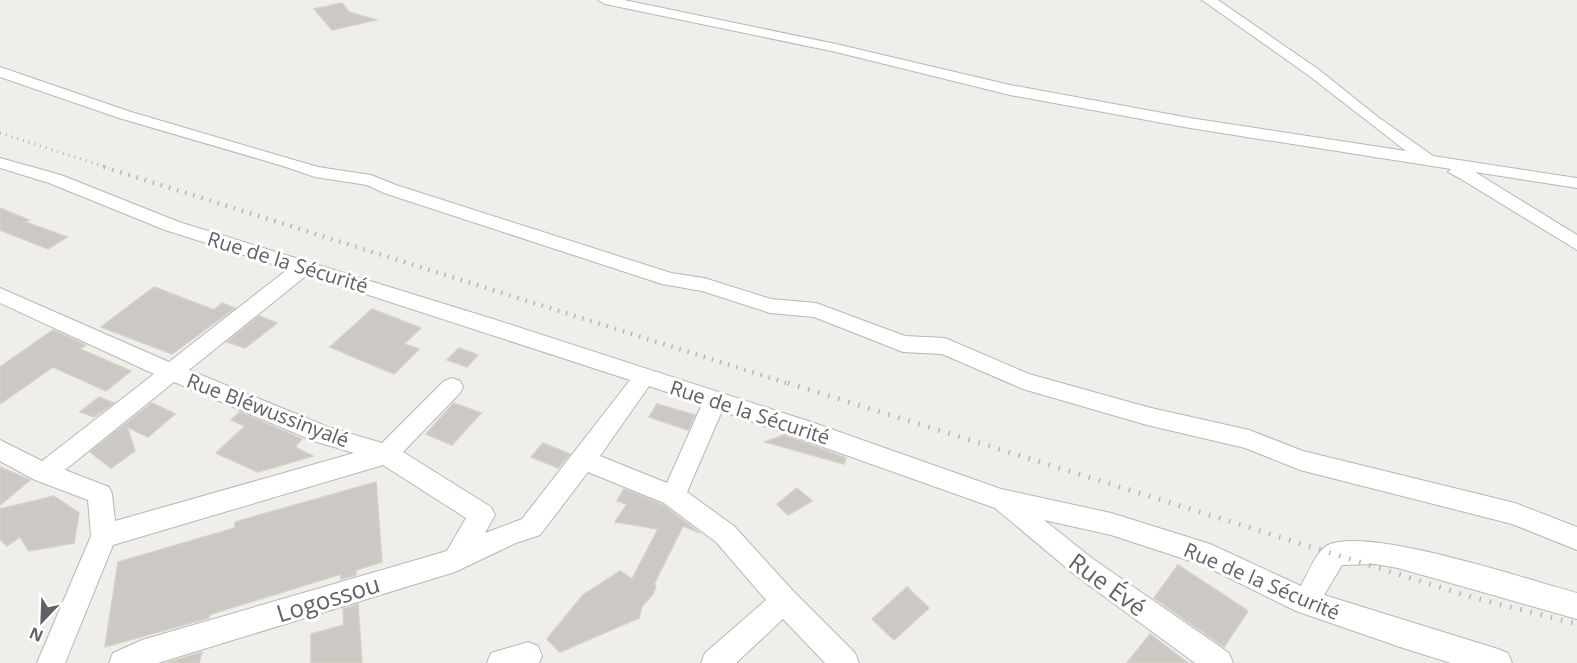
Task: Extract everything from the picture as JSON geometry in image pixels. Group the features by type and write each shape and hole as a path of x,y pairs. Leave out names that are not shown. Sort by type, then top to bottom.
{"street":[{"path":"605,0 836,48 1010,90 1190,123 1577,183"},
{"path":"1209,0 1313,72 1372,120 1430,161 1467,175 1577,244"},
{"path":"0,72 125,115 267,155 315,172 371,180 465,214 669,279 704,285 770,306 816,310 903,344 945,346 1023,381 1147,416 1249,439 1299,460 1515,514 1577,539"},
{"name":"Rue de la Sécurité","path":"0,163 55,179 172,226 305,266 814,432 1001,500 1111,524 1210,556 1306,602 1406,636 1498,663"},
{"path":"44,473 305,266"},
{"name":"Rue Bléwussinyalé","path":"0,295 171,372 322,434 386,454 482,515 455,560"},
{"path":"644,377 584,460 673,496 725,534 784,601 845,663"},
{"path":"104,536 386,454 452,387"},
{"path":"673,496 715,401"},
{"path":"0,450 44,473 100,494 104,536 51,663"},
{"name":"Logossou","path":"123,663 142,654 455,560 509,534 531,527 584,460"},
{"name":"Rue Évé","path":"1001,500 1084,567 1219,663"},
{"path":"1306,602 1334,554 1375,552 1577,606"},
{"path":"716,663 784,601"},
{"path":"501,663 528,656"}],"building":[{"path":"342,3 349,12 376,20 332,30 314,9"},
{"path":"0,208 29,220 25,222 67,237 48,249 0,230"},
{"path":"154,287 214,310 222,303 235,308 172,354 101,327"},
{"path":"372,309 421,328 404,344 419,349 394,374 330,347"},
{"path":"259,316 277,323 245,348 227,342"},
{"path":"53,330 86,345 80,349 131,371 106,391 53,367 0,404 0,367"},
{"path":"459,348 478,355 467,367 447,360"},
{"path":"99,397 114,403 94,417 80,412"},
{"path":"152,403 175,414 148,437 127,427 135,451 111,468 90,452"},
{"path":"454,403 481,413 452,445 426,434"},
{"path":"657,404 695,415 688,430 649,417"},
{"path":"240,412 302,439 295,447 313,456 258,472 216,453 245,426 231,420"},
{"path":"784,435 846,458 844,464 765,442"},
{"path":"543,443 570,454 558,468 531,457"},
{"path":"0,467 30,480 0,505"},
{"path":"376,482 382,562 356,570 356,575 341,579 341,574 209,615 209,618 105,647 118,562 235,528 235,522"},
{"path":"797,488 812,501 788,515 777,504"},
{"path":"624,489 663,505 700,533 683,526 654,584 656,586 653,594 642,606 639,618 560,652 547,639 583,595 620,571 632,579 658,529 615,522 627,504 617,501"},
{"path":"54,496 79,513 74,543 29,551 20,537 7,546 0,539 0,509"},
{"path":"1178,565 1248,611 1224,647 1154,598"},
{"path":"907,587 929,608 894,640 872,619"},
{"path":"358,604 362,663 311,663 311,634 344,625 343,609"},
{"path":"1150,634 1188,663 1127,663"},
{"path":"202,652 199,663 166,663"}],"railway":[{"path":"0,133 109,168"},
{"path":"104,167 793,385"},
{"path":"788,383 1471,597 1577,624"}]}
